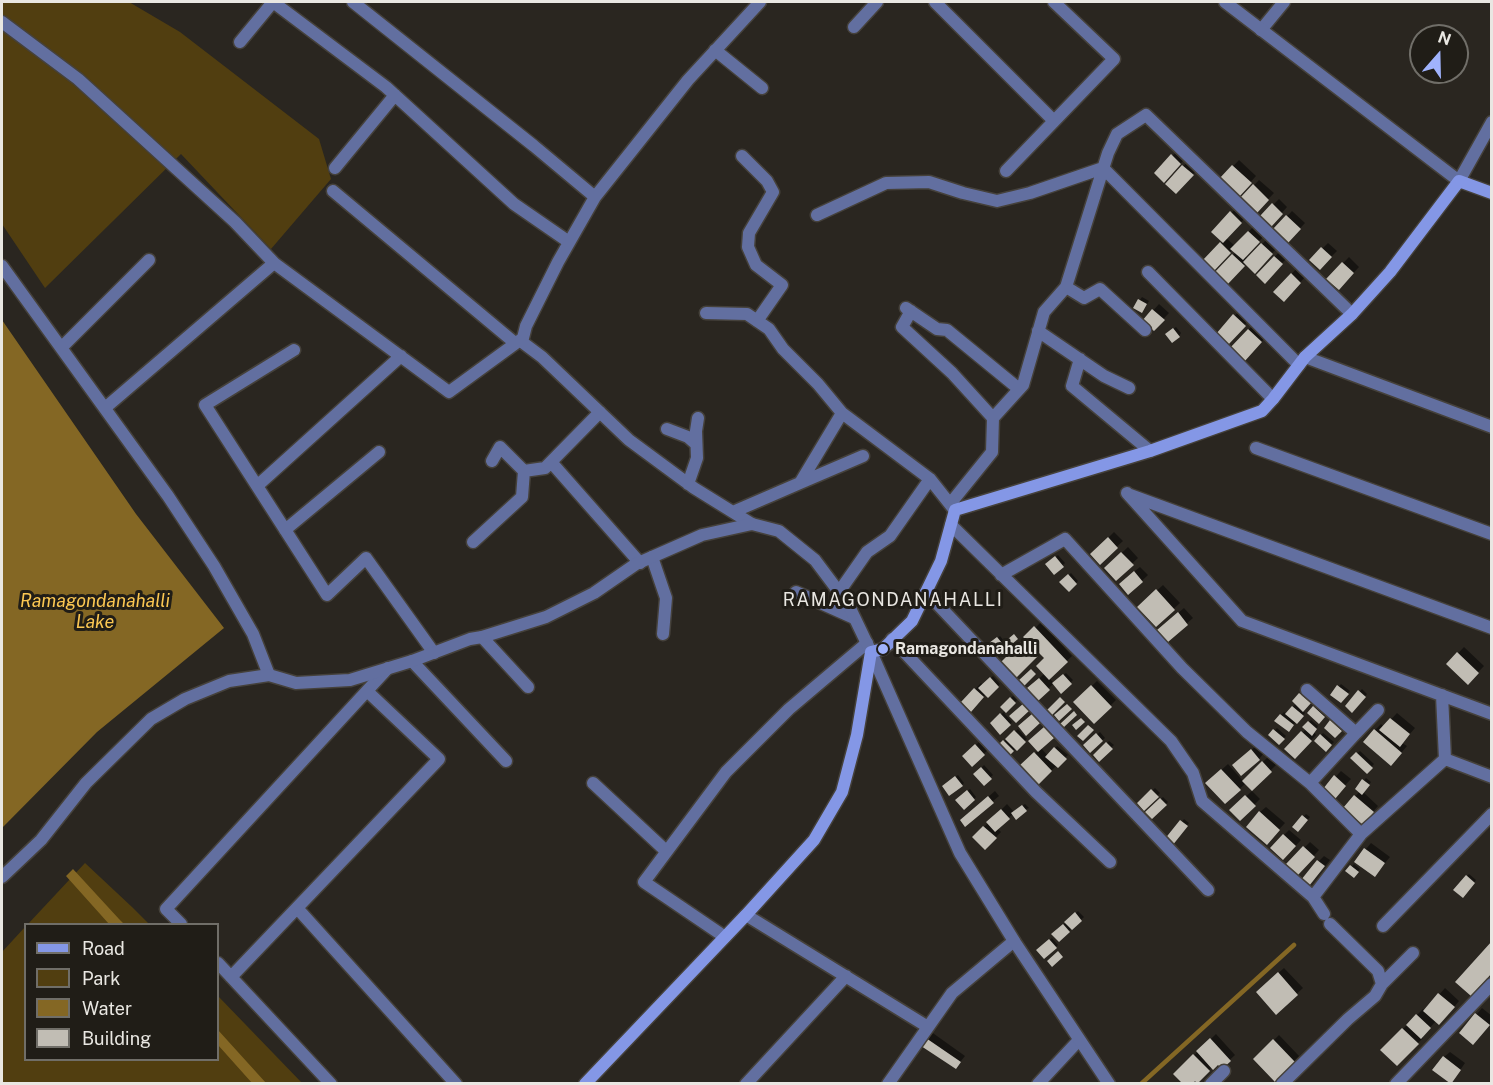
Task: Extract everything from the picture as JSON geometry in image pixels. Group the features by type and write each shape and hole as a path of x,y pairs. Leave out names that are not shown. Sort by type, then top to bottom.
{"main road":[{"path":"585,1083 746,915 814,840 842,792 857,735 869,648 883,649 912,621 941,561 951,525 952,507 1150,451 1262,411 1302,361 1352,314 1390,272 1459,181 1491,193"}],"street":[{"path":"240,42 273,2 395,95 514,204 569,242"},
{"path":"353,2 526,139 595,197"},
{"path":"2,22 78,79 235,222 274,263 449,392 519,340 569,242 595,197 639,139 715,50 760,2"},
{"path":"854,27 877,2"},
{"path":"935,2 1054,121"},
{"path":"1006,171 1114,59 1054,2"},
{"path":"1225,2 1459,181 1491,122"},
{"path":"1262,30 1284,2"},
{"path":"715,50 762,88"},
{"path":"335,168 395,95"},
{"path":"706,313 747,314 770,329 783,349 818,384 842,413 930,479 952,507 992,452 993,418 1023,385 1044,312 1066,286 1103,168 1118,134 1146,115 1352,314"},
{"path":"742,156 767,181 773,192 749,233 748,247 756,265 782,285 757,321"},
{"path":"817,215 886,183 928,182 997,201 1030,193 1103,168"},
{"path":"1103,168 1302,361 1491,427"},
{"path":"333,190 542,357 629,440 688,484 752,524 779,531 815,560 839,592 869,648 960,853 1014,941 1109,1083"},
{"path":"62,347 149,260"},
{"path":"105,408 274,263"},
{"path":"2,266 168,496 222,577 253,634 269,675"},
{"path":"1148,272 1273,399"},
{"path":"1066,286 1084,298 1100,289 1144,330"},
{"path":"993,418 952,373 903,327 908,310 937,329 947,330 1019,389"},
{"path":"1038,332 1104,376 1129,388"},
{"path":"294,350 206,405 327,595 366,558 434,653"},
{"path":"257,486 401,356"},
{"path":"1080,359 1072,386 1150,451"},
{"path":"524,471 545,468 600,412"},
{"path":"800,483 842,413"},
{"path":"688,484 697,458 698,418"},
{"path":"667,429 688,437 696,444"},
{"path":"473,542 522,497 524,471 500,447 492,461"},
{"path":"1256,448 1491,534"},
{"path":"285,530 379,452"},
{"path":"733,512 863,456"},
{"path":"551,462 640,563"},
{"path":"839,592 867,552 890,536 930,479"},
{"path":"1491,628 1126,494 1242,621 1491,714"},
{"path":"2,877 41,840 86,783 151,719 185,699 229,681 269,675 296,683 350,680 412,661 470,639 546,617 594,593 652,557 702,535 752,524"},
{"path":"951,525 1171,741 1193,773 1202,801 1313,897 1327,919 1378,971 1382,984"},
{"path":"1001,575 1065,539 1143,626 1247,732 1310,783 1361,834"},
{"path":"652,557 666,598 663,634"},
{"path":"796,592 854,618"},
{"path":"926,592 1208,890"},
{"path":"482,637 528,687"},
{"path":"892,639 1036,792 1110,862"},
{"path":"725,937 644,882 726,772 789,709 869,648"},
{"path":"412,661 506,761"},
{"path":"180,923 166,909 388,668"},
{"path":"1307,690 1356,733"},
{"path":"231,977 439,759 367,691"},
{"path":"1442,695 1445,759"},
{"path":"1310,783 1378,710"},
{"path":"1313,897 1361,834 1445,759"},
{"path":"1445,759 1491,777"},
{"path":"592,783 666,851"},
{"path":"1383,926 1491,814"},
{"path":"297,908 456,1083"},
{"path":"746,915 928,1027"},
{"path":"888,1083 952,993 1014,941"},
{"path":"1282,1083 1375,996 1382,984 1413,953"},
{"path":"219,964 331,1083"},
{"path":"746,1083 846,976"},
{"path":"1396,1083 1491,984"},
{"path":"1038,1083 1079,1040"},
{"path":"1211,1083 1224,1071"}],"green space":[{"path":"2,2 129,2 180,32 319,139 331,179 271,249 181,154 45,288 2,224"},
{"path":"85,863 148,923 29,923"},
{"path":"24,928 24,1061 219,1061 219,997 302,1083 2,1083 2,952"}],"water":[{"name":"Ramagondanahalli Lake","path":"2,320 136,514 224,628 97,732 2,828"},
{"path":"73,869 123,923 108,923 66,876"},
{"path":"219,1031 266,1083 252,1083 219,1046"}],"building":[{"path":"1171,154 1181,164 1164,183 1154,173"},
{"path":"1182,165 1194,175 1176,194 1165,184"},
{"path":"1232,165 1252,183 1239,197 1219,179"},
{"path":"1253,184 1269,200 1257,213 1240,198"},
{"path":"1272,203 1283,214 1271,227 1260,216"},
{"path":"1230,211 1242,223 1223,243 1211,232"},
{"path":"1286,215 1301,229 1288,243 1273,229"},
{"path":"1248,231 1260,242 1243,260 1230,249"},
{"path":"1220,242 1231,253 1213,272 1202,261"},
{"path":"1261,243 1273,254 1255,274 1243,262"},
{"path":"1321,247 1332,257 1320,270 1309,260"},
{"path":"1232,254 1245,266 1227,285 1214,273"},
{"path":"1274,256 1283,264 1265,284 1256,275"},
{"path":"1342,262 1354,273 1339,290 1326,279"},
{"path":"1291,273 1301,283 1284,302 1273,292"},
{"path":"1138,299 1147,304 1142,313 1133,308"},
{"path":"1152,309 1165,320 1154,331 1142,321"},
{"path":"1233,314 1246,326 1228,345 1216,334"},
{"path":"1173,328 1180,337 1172,343 1165,334"},
{"path":"1248,329 1262,342 1244,362 1229,349"},
{"path":"1108,537 1118,548 1100,565 1090,554"},
{"path":"1121,552 1134,565 1116,581 1104,568"},
{"path":"1055,556 1064,567 1054,575 1045,564"},
{"path":"1134,571 1143,582 1128,595 1119,584"},
{"path":"1068,574 1077,584 1069,592 1059,582"},
{"path":"1156,589 1175,610 1156,627 1137,607"},
{"path":"1178,612 1188,625 1168,642 1157,630"},
{"path":"1034,626 1068,662 1049,680 1036,666 1044,658 1023,637"},
{"path":"1014,634 1018,639 1012,644 1008,639"},
{"path":"997,637 1007,649 995,659 985,646"},
{"path":"1023,640 1038,656 1016,678 1001,662"},
{"path":"1457,652 1479,673 1468,685 1446,664"},
{"path":"1031,669 1036,674 1023,687 1018,681"},
{"path":"1063,674 1072,684 1061,694 1052,683"},
{"path":"990,677 999,687 988,698 978,688"},
{"path":"1039,678 1050,690 1038,701 1027,688"},
{"path":"1091,685 1112,707 1094,724 1073,702"},
{"path":"1337,685 1349,694 1341,703 1330,695"},
{"path":"974,688 984,697 971,712 961,702"},
{"path":"1358,690 1366,697 1352,713 1345,706"},
{"path":"1299,693 1311,703 1303,712 1292,701"},
{"path":"1010,697 1016,703 1006,713 1000,707"},
{"path":"1060,697 1065,702 1052,715 1047,710"},
{"path":"1024,703 1030,710 1016,723 1009,716"},
{"path":"1067,704 1072,709 1059,721 1054,715"},
{"path":"1292,706 1304,716 1297,724 1285,714"},
{"path":"1313,706 1325,717 1319,724 1307,713"},
{"path":"1074,711 1077,715 1064,727 1060,724"},
{"path":"1000,713 1011,725 1000,735 990,723"},
{"path":"1032,714 1040,723 1026,736 1018,726"},
{"path":"1280,714 1294,725 1289,732 1274,721"},
{"path":"1081,718 1085,722 1076,730 1072,725"},
{"path":"1390,718 1410,734 1400,747 1379,730"},
{"path":"1330,720 1342,731 1335,738 1324,728"},
{"path":"1308,721 1317,729 1312,736 1302,727"},
{"path":"1088,725 1094,730 1083,741 1077,736"},
{"path":"1044,727 1054,738 1038,752 1028,741"},
{"path":"1273,729 1285,739 1279,745 1268,735"},
{"path":"1374,729 1402,753 1391,766 1363,742"},
{"path":"1014,730 1026,742 1017,751 1005,739"},
{"path":"1301,731 1312,741 1295,759 1284,749"},
{"path":"1096,733 1103,741 1090,753 1083,745"},
{"path":"1320,734 1332,745 1326,752 1314,741"},
{"path":"1003,740 1014,751 1009,756 998,745"},
{"path":"1106,742 1113,749 1099,762 1093,755"},
{"path":"975,744 985,755 972,767 962,756"},
{"path":"1054,747 1067,759 1058,768 1045,757"},
{"path":"1251,749 1260,760 1241,776 1232,765"},
{"path":"1034,752 1052,771 1038,785 1019,766"},
{"path":"1356,752 1373,768 1367,774 1350,758"},
{"path":"1262,761 1272,772 1252,791 1242,781"},
{"path":"981,767 992,779 984,786 973,774"},
{"path":"1221,769 1241,790 1225,804 1205,783"},
{"path":"1334,775 1346,786 1335,799 1323,789"},
{"path":"955,776 963,786 949,796 942,786"},
{"path":"1362,779 1370,785 1362,795 1355,789"},
{"path":"1151,789 1159,797 1144,811 1137,803"},
{"path":"967,790 975,800 964,810 955,800"},
{"path":"1245,795 1256,806 1240,821 1229,810"},
{"path":"1354,795 1374,812 1363,825 1343,808"},
{"path":"988,796 994,803 965,827 960,820"},
{"path":"1160,798 1167,805 1152,819 1145,812"},
{"path":"1022,805 1027,811 1016,820 1011,813"},
{"path":"1001,809 1010,819 995,832 986,822"},
{"path":"1259,811 1280,830 1267,845 1246,827"},
{"path":"1302,815 1308,820 1298,832 1292,827"},
{"path":"1180,820 1188,826 1172,846 1164,840"},
{"path":"983,826 997,838 985,850 972,837"},
{"path":"1283,834 1296,846 1283,860 1270,848"},
{"path":"1303,846 1315,857 1298,875 1286,864"},
{"path":"1364,848 1385,863 1375,877 1354,862"},
{"path":"1317,860 1325,866 1309,886 1301,880"},
{"path":"1350,865 1359,872 1354,878 1345,871"},
{"path":"1466,875 1475,883 1463,898 1453,890"},
{"path":"1075,912 1082,921 1072,930 1064,922"},
{"path":"1063,924 1070,932 1059,942 1051,934"},
{"path":"1049,939 1057,948 1044,959 1036,950"},
{"path":"1492,941 1492,973 1471,996 1455,982"},
{"path":"1058,951 1063,957 1052,967 1047,961"},
{"path":"1278,972 1298,995 1276,1015 1256,992"},
{"path":"1438,993 1455,1007 1439,1025 1423,1011"},
{"path":"1475,1013 1490,1025 1473,1045 1459,1033"},
{"path":"1416,1014 1431,1028 1421,1039 1406,1025"},
{"path":"1402,1028 1419,1044 1397,1066 1380,1050"},
{"path":"923,1036 961,1062 956,1069 918,1044"},
{"path":"1210,1038 1231,1061 1222,1069 1218,1065 1213,1070 1196,1051"},
{"path":"1273,1039 1295,1062 1275,1082 1253,1059"},
{"path":"1193,1054 1210,1071 1197,1084 1195,1081 1193,1084 1183,1084 1173,1074"},
{"path":"1443,1056 1461,1070 1451,1084 1432,1070"}],"waterway":[{"path":"1141,1084 1294,945"}],"place":[{"name":"Ramagondanahalli","path":"883,649"}],"district":[{"name":"RAMAGONDANAHALLI","path":"893,600"}]}
